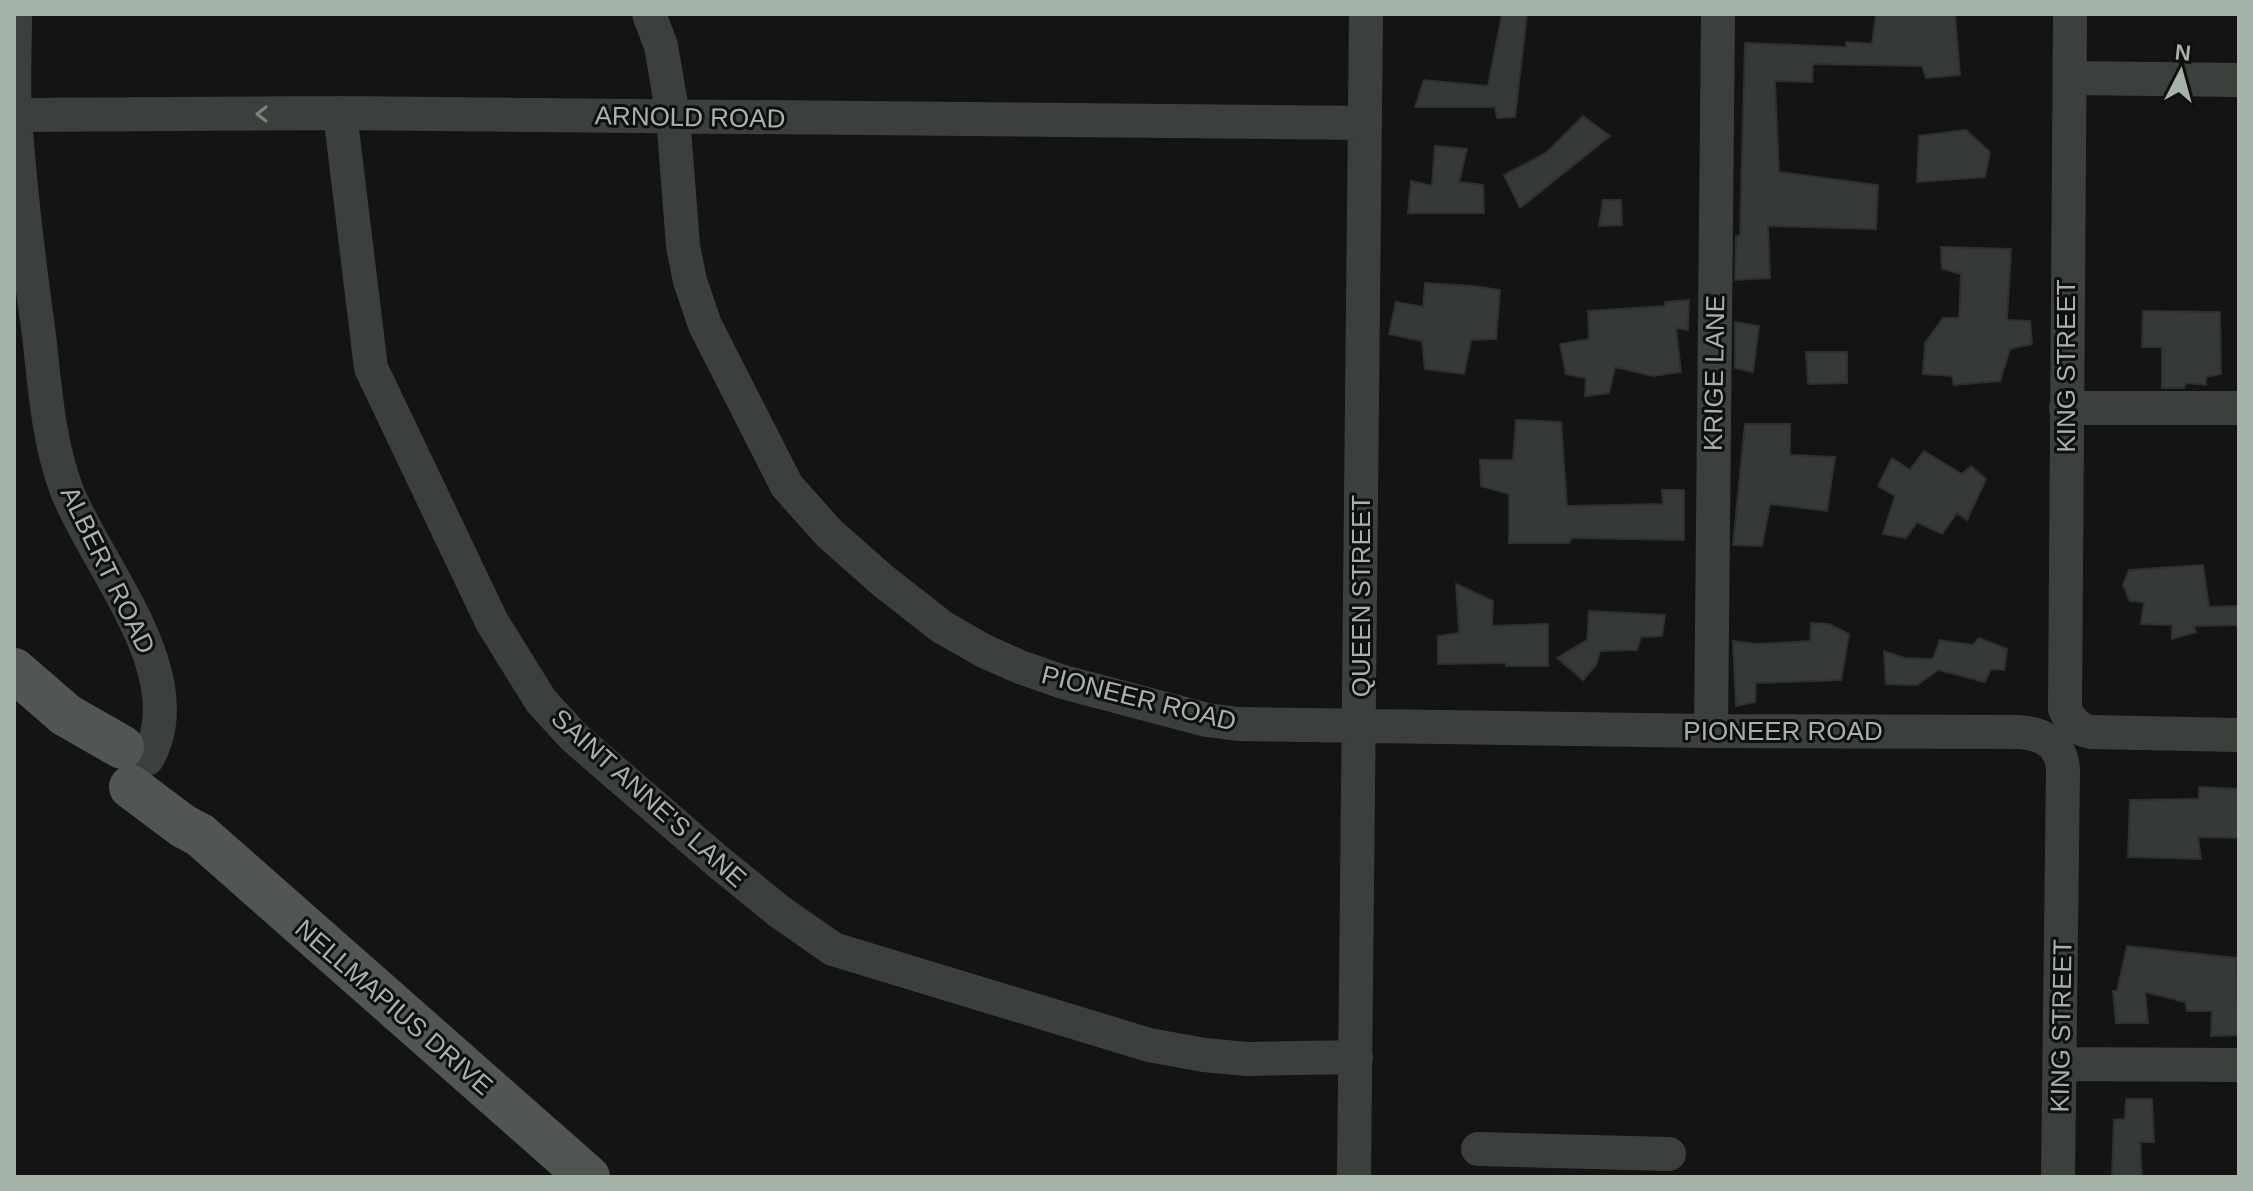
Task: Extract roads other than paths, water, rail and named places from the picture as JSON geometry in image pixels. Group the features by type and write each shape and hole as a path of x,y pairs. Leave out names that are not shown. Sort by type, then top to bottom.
{"main road":[{"name":"NELLMAPIUS DRIVE","path":"14,670 66,715 78,732 131,761 192,819 200,835 588,1177"}],"street":[{"name":"ALBERT ROAD","path":"15,14 15,115 25,227 54,449 67,490 85,530 145,643 157,672 161,696 131,761"},
{"name":"PIONEER ROAD","path":"649,14 661,46 673,116 685,263 705,325 787,486 829,533 942,627 984,651 1042,676 1213,721 1300,726 1711,731 2017,732 2056,727 2091,732 2239,735"},
{"name":"QUEEN STREET","path":"1354,1177 1366,14"},
{"name":"KRIGE LANE","path":"1711,731 1718,14"},
{"name":"KING STREET","path":"2058,1177 2063,769 2061,756 2052,742 2063,693 2070,14"},
{"path":"2070,78 2239,80"},
{"name":"ARNOLD ROAD","path":"15,115 340,113 1365,123"},
{"name":"SAINT ANNE'S LANE","path":"340,113 371,368 492,622 541,701 574,737 716,860 799,927 833,949 1149,1045 1247,1059 1356,1057"},
{"path":"2066,408 2239,408"},
{"path":"2061,1064 2239,1065"},
{"path":"1478,1149 1552,1164 1669,1154"}]}
